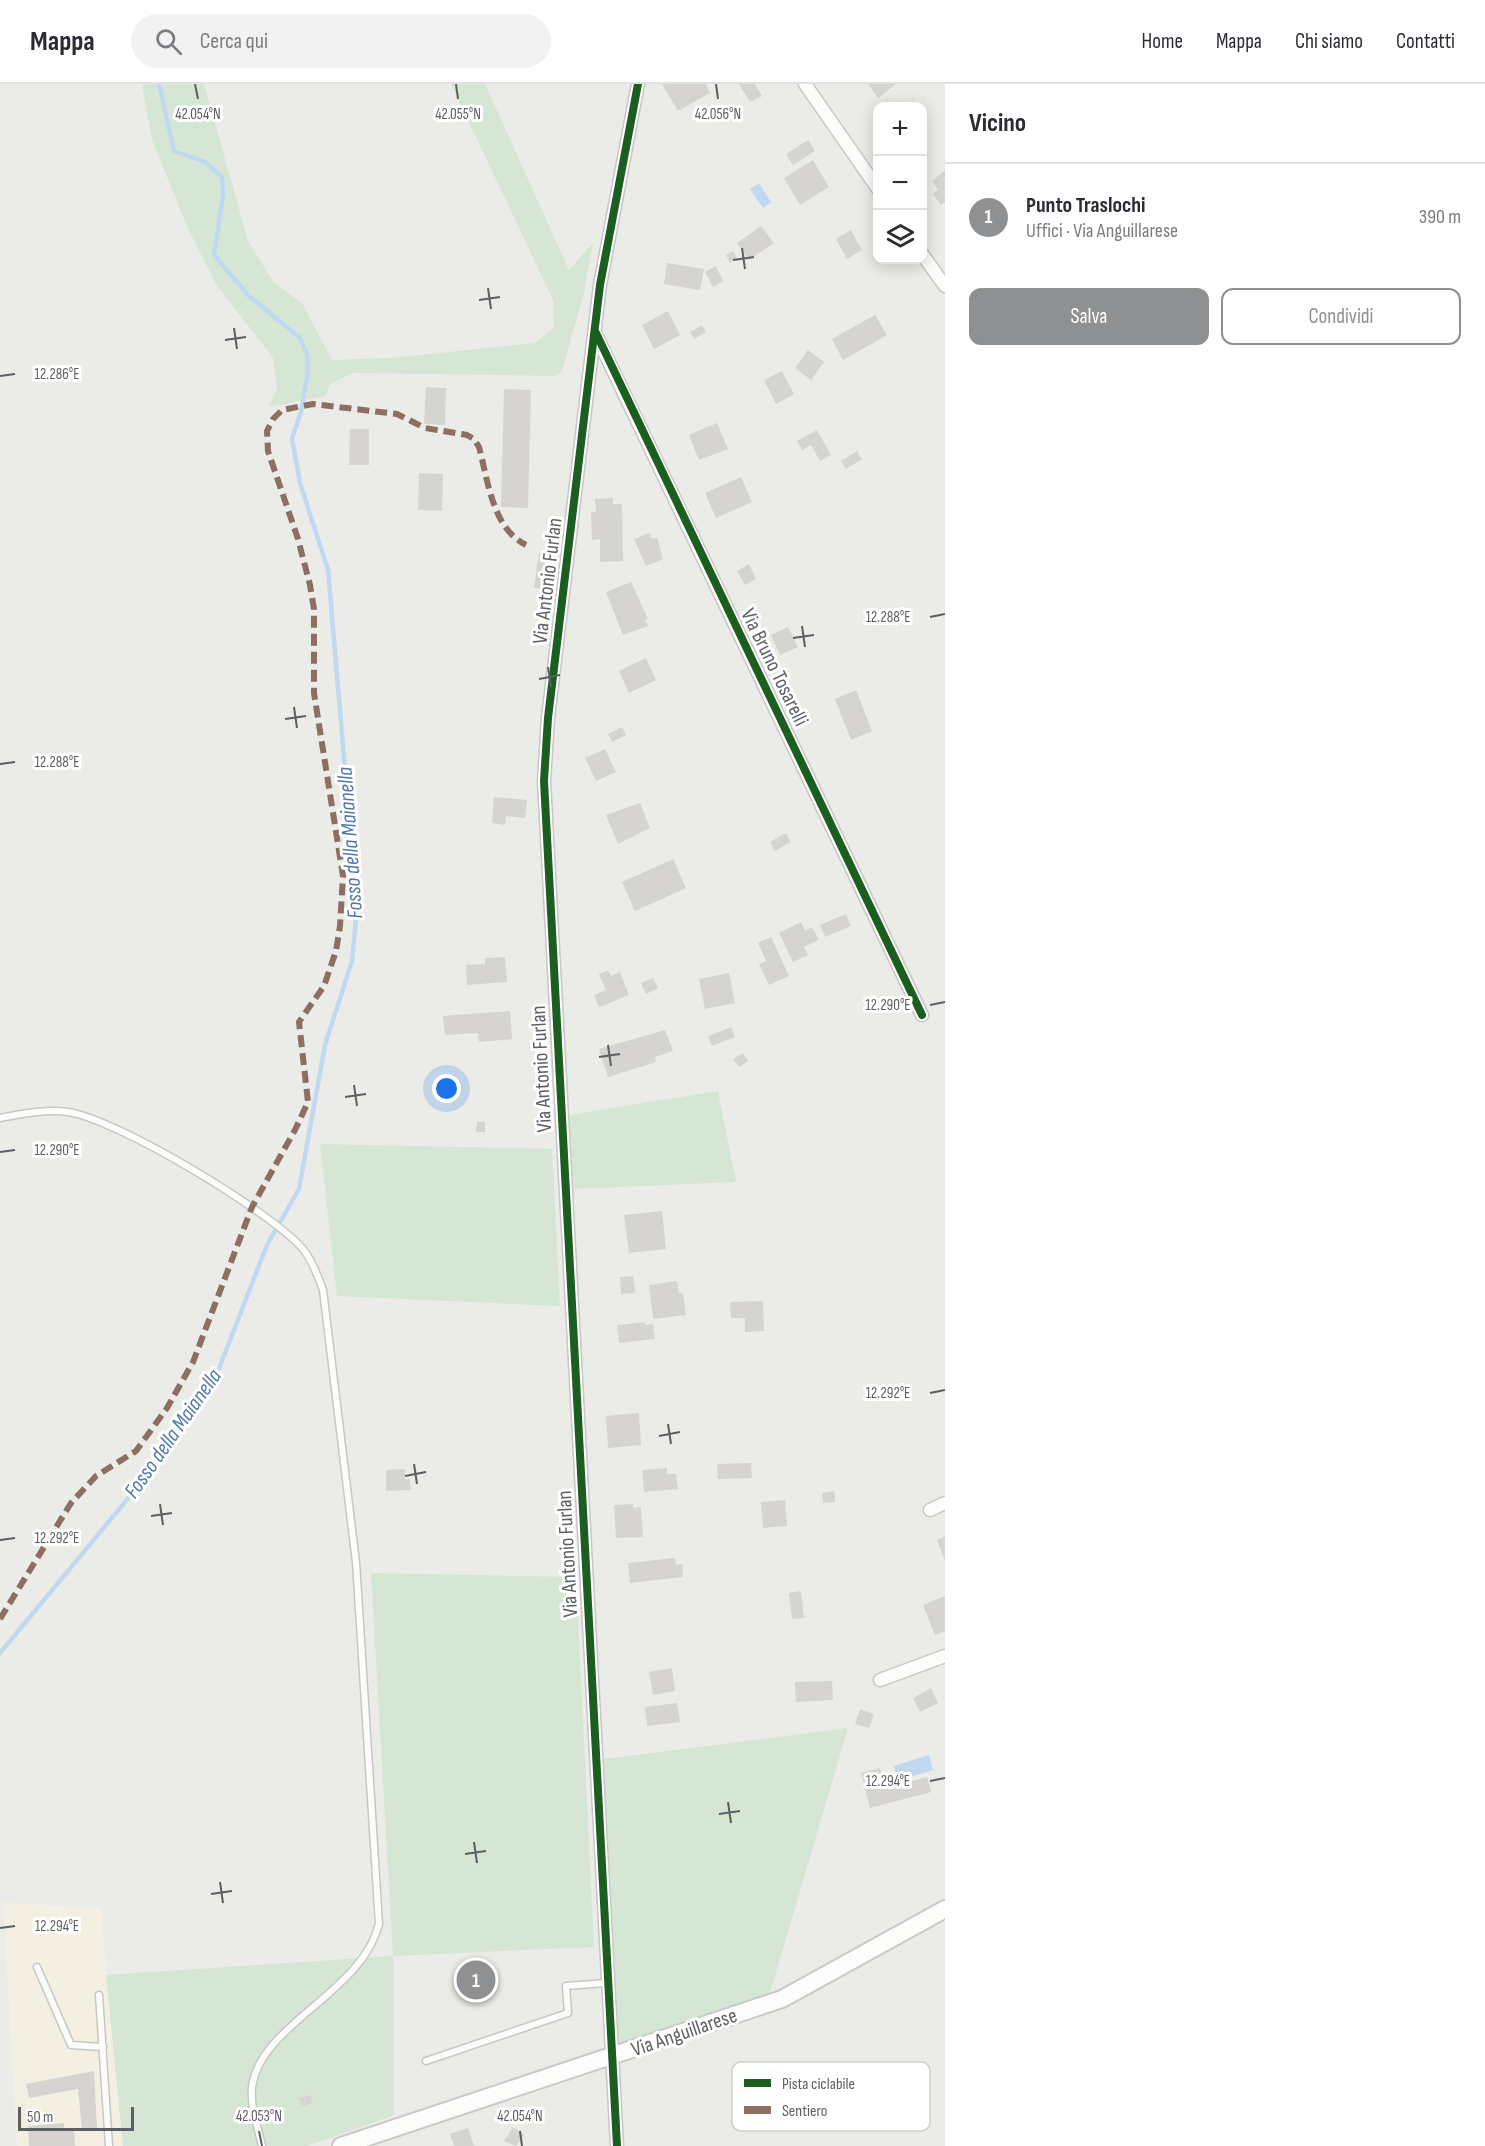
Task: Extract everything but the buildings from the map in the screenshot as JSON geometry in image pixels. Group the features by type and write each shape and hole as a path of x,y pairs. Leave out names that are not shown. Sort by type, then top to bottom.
{"main road":[{"name":"Via Anguillarese","path":"341,2146 782,1999 945,1909"}],"street":[{"name":"Via Antonio Furlan","path":"617,2146 606,1983 544,781 549,706 602,274 638,84"},
{"path":"805,84 873,182"},
{"path":"927,261 945,286"},
{"name":"Via Bruno Tosarelli","path":"596,333 922,1015"},
{"path":"930,1510 945,1503"},
{"path":"880,1680 945,1656"}],"lane":[{"path":"0,1118 52,1111 69,1112 114,1127 216,1184 267,1218 303,1250 315,1269 323,1290 356,1562 379,1924 375,1942 357,1966 265,2052 252,2088 262,2146"},
{"path":"37,1967 71,2045 103,2047"},
{"path":"426,2061 567,2013 566,1986 606,1983"},
{"path":"99,1995 110,2146"}],"shaded area":[{"path":"3,1902 101,1909 123,2146 17,2146"}],"green space":[{"path":"142,84 204,84 248,241 274,283 302,303 332,360 392,358 535,343 554,328 553,300 451,84 485,84 569,270 593,243 584,292 562,371 555,376 353,373 330,384 325,396 269,407 277,388 273,358 216,284 189,231 152,140"},
{"path":"718,1091 736,1182 573,1189 569,1115"},
{"path":"320,1144 552,1149 560,1306 337,1296"},
{"path":"371,1573 576,1577 594,1947 393,1956"},
{"path":"848,1728 770,1993 619,2044 604,1759"},
{"path":"393,1956 394,2115 307,2146 123,2146 106,1975"}],"water":[{"path":"759,183 771,202 763,208 750,189"},
{"path":"929,1755 933,1770 898,1781 894,1766"}],"waterway":[{"name":"Fosso della Maianella","path":"0,1653 140,1484 215,1379 267,1245 299,1189 325,1045 352,961 357,909 328,570 300,483 292,438 301,412 308,371 307,354 300,338 248,295 214,255 223,196 222,177 205,162 174,151 159,84"}],"marked path":[{"path":"0,1619 71,1503 96,1476 136,1451 167,1408 193,1362 252,1207 308,1102 299,1022 324,986 336,951 343,876 314,693 314,609 310,585 298,539 268,451 267,431 273,419 282,410 313,404 397,414 425,428 467,435 474,439 479,447 493,502 499,515 506,527 526,545"}],"cycle path":[{"path":"617,2146 544,781 548,718 600,285 638,84"},
{"path":"596,333 922,1015"}],"place":[{"name":"Punto Traslochi","path":"476,1980"}]}
